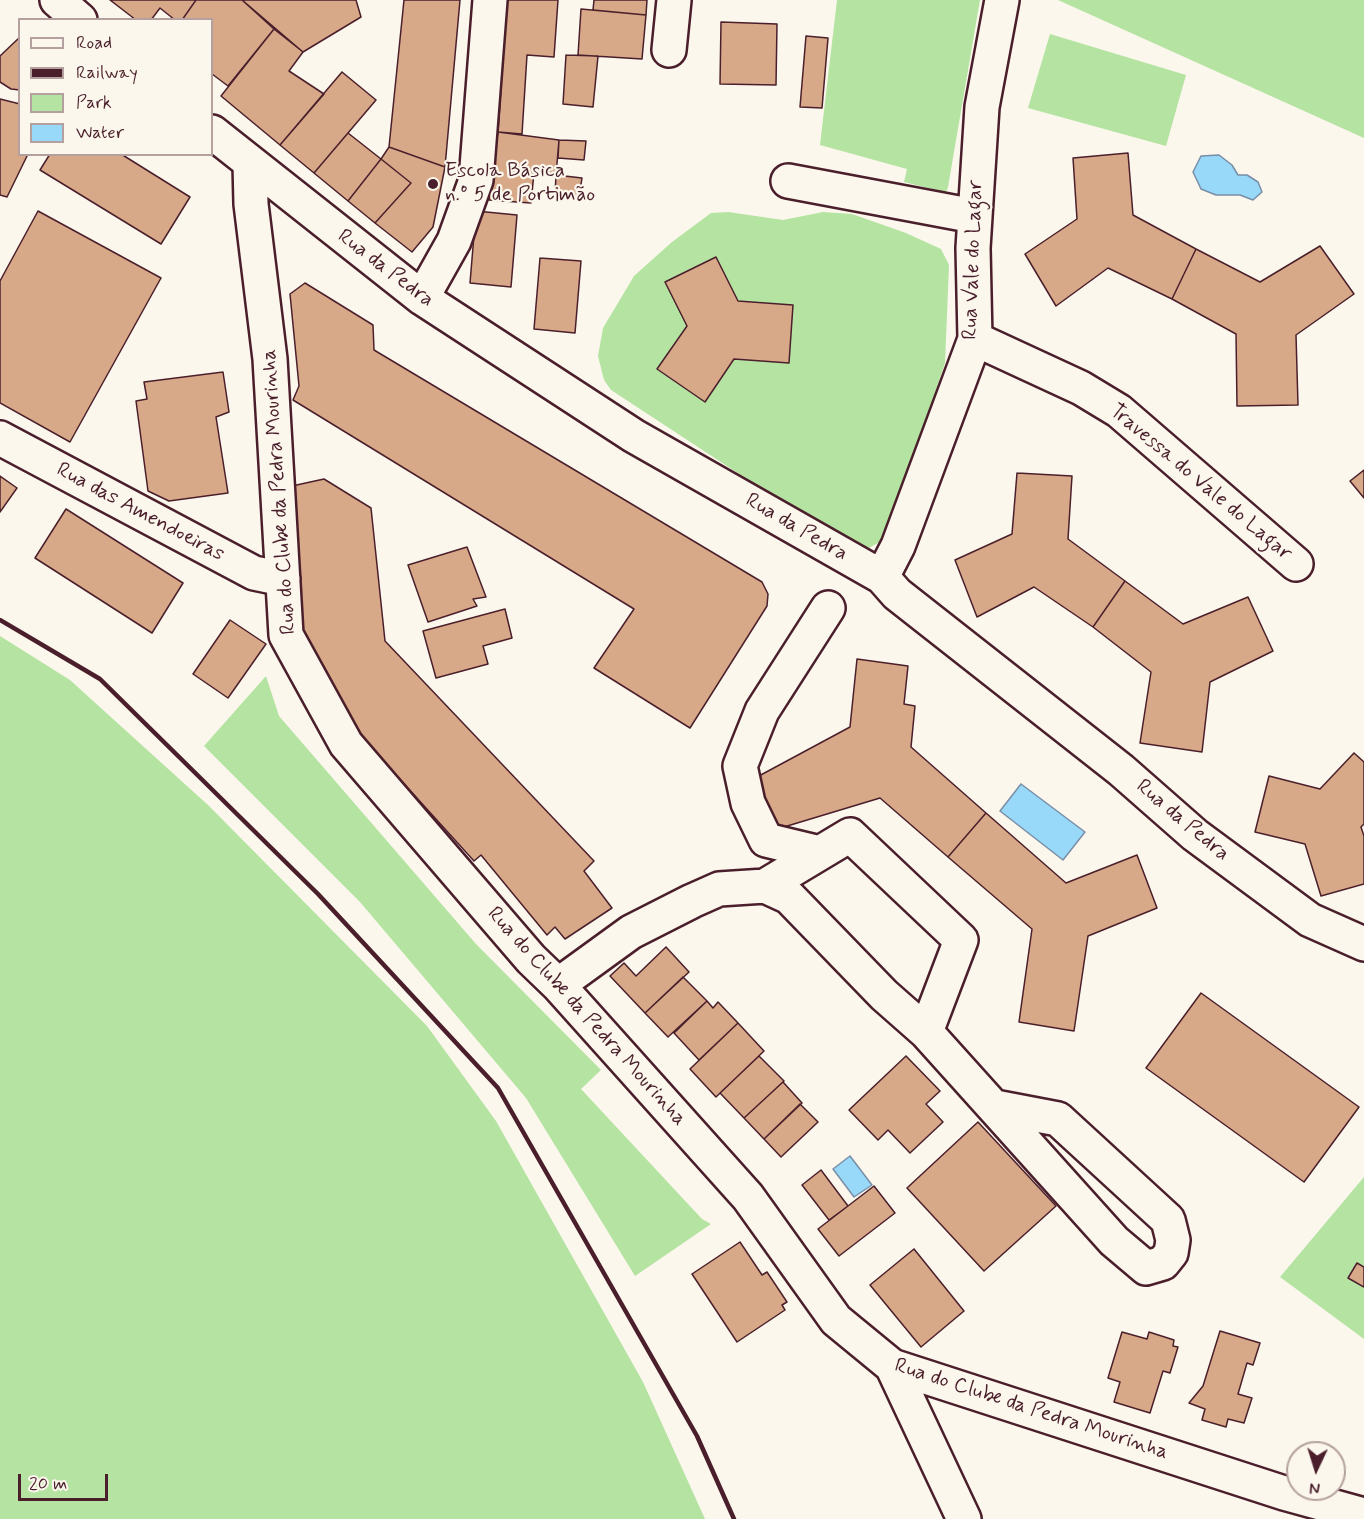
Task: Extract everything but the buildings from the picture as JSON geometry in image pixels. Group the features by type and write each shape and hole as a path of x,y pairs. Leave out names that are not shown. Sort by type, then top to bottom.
{"street":[{"path":"57,0 78,18"},
{"path":"422,298 454,241 476,180 490,0"},
{"path":"669,50 674,0"},
{"name":"Rua Vale do Lagar","path":"882,577 898,546 975,339 974,216 982,106 1002,0"},
{"name":"Rua da Pedra","path":"213,133 422,298 634,436 882,577 897,594 1121,770 1194,835 1310,920 1364,945"},
{"name":"Rua do Clube da Pedra Mourinha","path":"250,163 251,204 270,359 286,635 346,744 531,959 558,985 748,1197 836,1320 892,1366 1290,1506 1364,1515"},
{"path":"788,181 974,216"},
{"name":"Travessa do Vale do Lagar","path":"975,339 1081,388 1119,411 1296,564"},
{"name":"Rua das Amendoeiras","path":"0,438 254,573 283,579"},
{"path":"820,853 766,840 748,803 740,765 762,711 828,608"},
{"path":"558,985 631,932 720,889 765,886 850,835 961,940 926,1032"},
{"path":"765,886 789,897 884,995 926,1032 1114,1241 1146,1268 1162,1263 1171,1253 1173,1240 1168,1220 1058,1119 995,1107"},
{"path":"892,1366 964,1519"}],"green space":[{"path":"837,0 980,0 945,195 937,199 936,190 904,182 907,169 820,145"},
{"path":"1058,0 1364,0 1364,138"},
{"path":"1050,34 1186,75 1166,146 1028,108"},
{"path":"728,212 783,220 823,212 852,214 906,233 941,249 949,265 945,363 890,527 881,541 862,552 849,546 611,390 604,380 598,356 603,328 634,276 672,242 711,213"},
{"path":"0,636 70,680 208,805 427,1026 496,1121 643,1382 705,1519 0,1519"},
{"path":"266,676 279,716 476,944 601,1070 581,1089 702,1219 711,1224 635,1276 526,1098 360,902 204,746"},
{"path":"1364,1177 1364,1267 1357,1263 1349,1278 1364,1287 1364,1339 1280,1277"}],"water":[{"path":"1219,155 1232,165 1238,175 1247,175 1258,182 1262,192 1253,200 1240,195 1216,195 1201,189 1193,172 1201,156"},
{"path":"1021,784 1085,832 1063,860 1000,811"},
{"path":"850,1156 872,1185 854,1197 833,1169"}],"railway":[{"path":"0,620 100,679 318,894 498,1088 697,1436 734,1519"}],"place":[{"name":"Escola Básica n.º 5 de Portimão","path":"433,184"}]}
